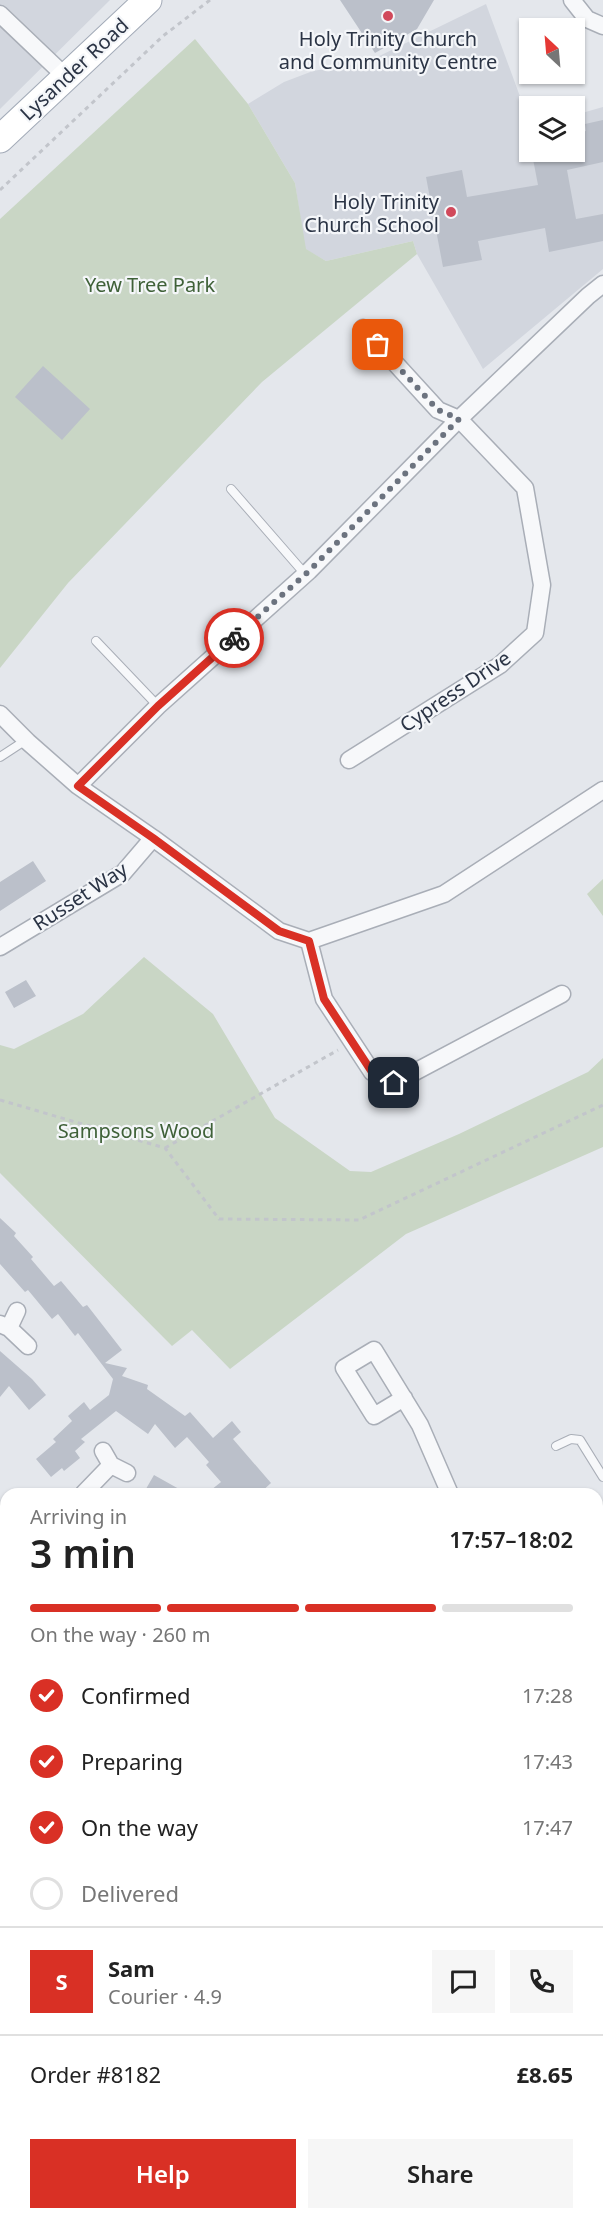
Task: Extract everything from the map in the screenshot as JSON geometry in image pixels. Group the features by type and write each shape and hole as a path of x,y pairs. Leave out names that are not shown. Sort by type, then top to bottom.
{"main road":[{"name":"Lysander Road","path":"0,138 148,0"}],"street":[{"path":"572,0 587,19 603,26"},
{"path":"0,14 65,76"},
{"path":"78,786 158,706 305,574 459,419 603,284"},
{"name":"Cypress Drive","path":"349,760 500,665 535,633 542,585 525,488 459,419 438,410 363,328"},
{"path":"0,714 78,786 279,931 309,941 444,894 603,790"},
{"name":"Russet Way","path":"0,947 123,873 153,838"},
{"path":"309,941 324,999 372,1072 394,1083 562,994"},
{"path":"16,1311 5,1326 28,1346"},
{"path":"404,1398 420,1425 447,1488"},
{"path":"87,1488 107,1458 127,1473"}],"lane":[{"path":"231,489 305,574"},
{"path":"96,641 158,706"},
{"path":"0,757 26,740"},
{"path":"556,1446 571,1439 580,1440 603,1477"}],"path":[{"path":"0,190 163,36 210,0"},
{"path":"165,1148 352,1042"},
{"path":"0,1100 165,1148 219,1219 358,1220 603,1105"}],"shaded area":[{"path":"0,0 110,0 0,109"},
{"name":"Holy Trinity Church School","path":"486,4 520,96 519,162 585,162 585,112 603,107 603,269 483,369 417,254 413,241 326,261 305,249 295,183 248,104 284,82 313,71 367,62"}],"green space":[{"name":"Yew Tree Park","path":"195,39 248,104 295,183 306,249 326,261 413,241 417,254 262,382 68,583 0,668 0,219"},
{"path":"603,879 603,916 587,894"},
{"name":"Sampsons Wood","path":"144,957 213,1014 275,1118 350,1171 371,1172 459,1134 588,1072 603,1058 603,1147 406,1234 230,1369 192,1330 172,1346 0,1173 0,1045 14,1049 83,1014"}],"building":[{"name":"Holy Trinity Church and Community Centre","path":"340,0 434,0 417,29 375,53"},
{"path":"603,120 603,162 567,170 576,219 603,214 603,241 549,252 545,228 478,241 482,260 443,267 426,177 462,170 467,197 538,185 534,162 585,162 585,124"},
{"path":"43,366 90,409 62,440 15,397"},
{"path":"33,861 46,881 0,911 0,882"},
{"path":"26,980 36,996 14,1008 5,992"},
{"path":"0,1218 16,1233 14,1236 54,1286 61,1281 83,1307 87,1305 122,1350 105,1363 127,1368 122,1376 148,1385 147,1389 185,1416 190,1412 213,1438 232,1421 241,1432 233,1439 271,1483 266,1488 214,1488 221,1482 206,1465 209,1462 187,1437 175,1448 155,1424 148,1434 116,1411 81,1439 85,1442 75,1451 80,1458 64,1471 62,1468 51,1477 36,1459 56,1442 53,1439 72,1421 68,1416 84,1402 90,1410 109,1395 113,1379 78,1333 75,1336 58,1314 52,1319 28,1290 25,1292 0,1264"},
{"path":"0,1351 32,1379 46,1395 29,1410 9,1386 0,1397"},
{"path":"154,1475 177,1488 146,1488"}],"way so far":[{"path":"234,638 309,571 459,419 438,410 378,345"}],"place":[{"name":"Holy Trinity Church and Community Centre","path":"388,16"},
{"name":"Holy Trinity Church School","path":"451,212"}],"route":[{"path":"234,638 158,706 78,786 279,931 309,941 324,999 372,1072 394,1083"}]}
